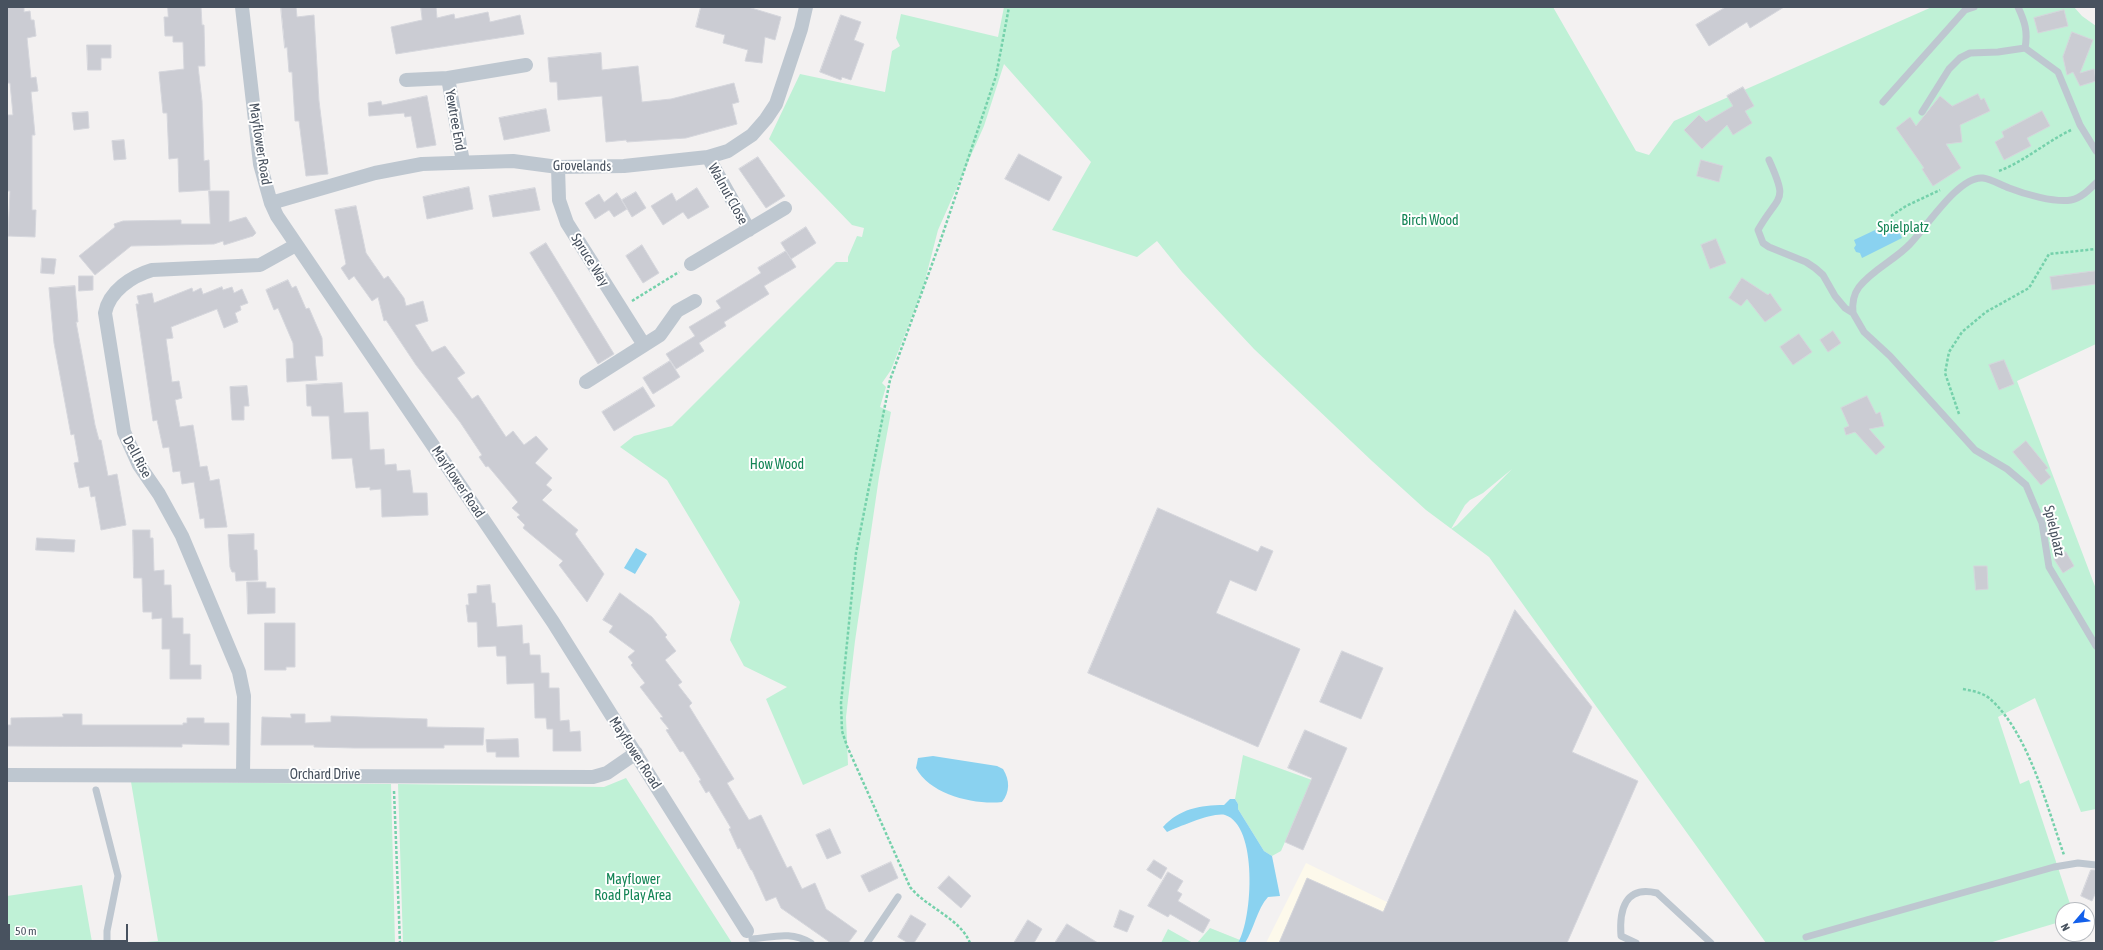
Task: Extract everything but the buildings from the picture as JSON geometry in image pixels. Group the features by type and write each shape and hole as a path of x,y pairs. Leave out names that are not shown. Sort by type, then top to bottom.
{"street":[{"name":"Mayflower Road","path":"242,7 260,164 271,203 296,245 540,602 751,938"},
{"name":"Grovelands","path":"271,203 291,196 383,172 422,164 513,161 558,167 624,166 708,157 737,146 752,135 766,119 776,104 801,29 806,7"},
{"name":"Yewtree End","path":"406,80 448,78 526,65"},
{"name":"Yewtree End","path":"448,78 463,162"},
{"name":"Walnut Close","path":"708,157 749,230"},
{"name":"Spruce Way","path":"558,167 559,200 567,224 644,345"},
{"name":"Walnut Close","path":"691,264 785,208"},
{"name":"Dell Rise","path":"243,775 244,696 239,672 182,536 159,494 139,465 124,432 105,313 110,297 141,274 152,270 260,265 296,245"},
{"path":"586,382 660,334 677,311 695,301"},
{"name":"Orchard Drive","path":"7,775 394,775 593,777 606,773 636,753"}],"lane":[{"path":"1883,102 1965,10 1974,7"},
{"path":"2018,7 2025,22 2028,35 2025,48"},
{"path":"1922,112 1948,69 1960,58 1970,53 1998,52 2025,48 2058,72 2080,125 2096,151"},
{"name":"Spielplatz","path":"1769,160 1781,192 1778,202 1758,230 1763,243 1815,268 1823,275 1835,296 1845,308 1853,313 1864,332 1890,356 1975,450 2007,469 2026,485 2042,523 2049,566 2096,646"},
{"path":"1853,313 1852,302 1855,293 1864,280 1910,245 1958,189 1968,182 1983,178 2022,193 2065,200 2073,200 2096,183"},
{"path":"96,790 118,876 106,943"},
{"path":"1806,937 2068,864 2078,862 2096,865"},
{"path":"1636,943 1621,936 1620,920 1624,903 1638,891 1646,890 1657,893 1711,943"},
{"path":"867,943 898,896"},
{"path":"751,938 787,935 800,936 811,943"}],"path":[{"path":"970,943 961,928 917,896 910,887 847,746 840,717 856,553 890,380 939,246 996,76 1009,7"},
{"path":"1983,178 2009,167 2052,139 2080,125"},
{"path":"1891,216 1906,206 1942,190"},
{"path":"1959,415 1945,373 1949,352 1962,332 1986,312 2028,288 2049,254 2096,249"},
{"path":"620,308 691,264"},
{"path":"1963,689 1978,692 1988,698 2017,734 2029,758 2068,864"},
{"path":"394,775 400,943"}],"shaded area":[{"path":"1306,863 1472,943 1266,943"}],"green space":[{"path":"1004,7 1553,7 1636,151 1649,155 1674,121 1932,7 2074,7 2082,16 2096,26 2096,344 2017,381 2096,589 2096,809 2081,812 2035,698 1998,717 2020,784 2029,780 2069,902 2055,902 2055,923 1989,943 1766,943 1489,557 1451,529 1426,510 1254,349 1182,272 1157,241 1137,257 1052,230 1091,162 1004,64 984,126 938,230 923,288 891,370 882,383 886,387 880,407 891,412 879,477 855,641 846,717 848,765 803,785 766,699 787,687 744,666 730,640 740,602 667,480 620,447 634,436 672,426 836,262 848,262 848,257 857,236 862,237 864,228 852,225 769,139 800,74 885,92 892,51 900,46 896,38 901,14 998,37","holes":["1512,469 1457,525 1451,529 1465,505 1470,500 1483,493"]},
{"path":"1243,755 1312,780 1281,851 1272,856 1264,851 1238,809 1238,804 1235,799"},
{"name":"Mayflower Road Play Area","path":"626,778 732,943 403,943 398,784 604,787"},
{"path":"131,782 391,784 395,943 135,943 158,941"},
{"path":"82,885 92,942 7,941 7,896"},
{"path":"1210,928 1240,940 1238,943 1197,943"},
{"path":"1168,929 1193,943 1161,943"}],"water":[{"path":"1894,221 1896,225 1900,224 1903,230 1900,234 1902,238 1862,258 1860,253 1856,252 1854,248 1856,245 1854,240"},
{"path":"636,548 647,554 635,574 624,568"},
{"path":"933,756 997,766 1003,769 1008,782 1008,790 1005,798 1002,802 979,802 967,800 942,791 932,785 916,768 918,758"},
{"path":"1230,799 1235,799 1238,804 1238,809 1264,851 1272,856 1280,896 1268,897 1264,902 1245,943 1238,943 1243,931 1247,914 1250,874 1248,854 1243,836 1236,822 1225,815 1220,815 1196,820 1167,832 1163,827 1176,816 1190,809 1224,805"}],"park label":[{"name":"Birch Wood","path":"1430,221"},
{"name":"How Wood","path":"777,465"}]}
